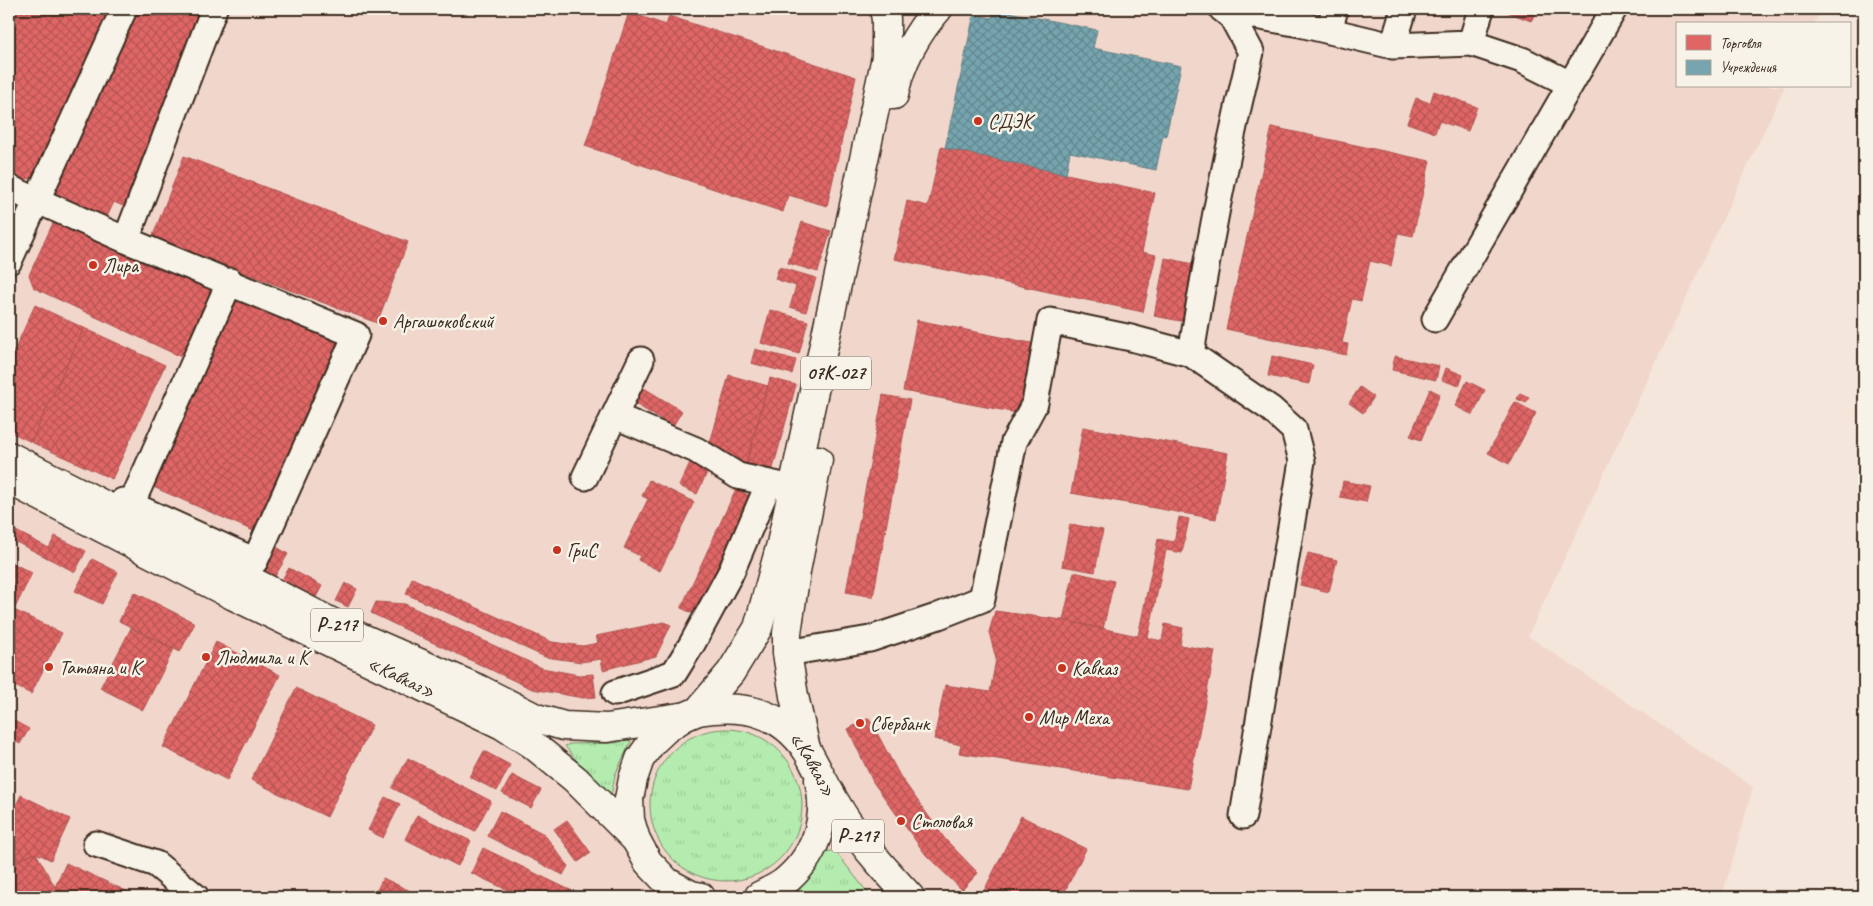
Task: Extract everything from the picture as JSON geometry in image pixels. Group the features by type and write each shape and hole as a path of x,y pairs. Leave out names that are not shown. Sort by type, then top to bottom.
{"main road":[{"name":"07К-027","path":"691,714 732,672 758,628 780,544 781,485 886,57 886,19 884,9"},
{"name":"07К-027","path":"811,759 794,696 787,653 787,633 796,571 895,90 905,60 924,25 938,9"},
{"name":"«Кавказ»","path":"9,456 360,637 479,689 536,718 564,726 607,728 722,707 747,709 770,717 790,731 811,759 847,821 879,864 910,897"},
{"name":"«Кавказ»","path":"9,480 234,596 502,726 532,744 575,779 642,851 667,882 691,895 701,897"},
{"path":"658,897 630,820 629,799 640,759 657,737 667,728 691,714"},
{"path":"759,897 782,884 801,866 814,844 822,819 823,793 811,759"}],"lane":[{"path":"9,261 124,9"},
{"path":"126,240 214,9"},
{"path":"1393,46 1404,9"},
{"path":"1471,44 1481,9"},
{"path":"1435,319 1614,9"},
{"path":"1191,354 1206,261 1233,127 1251,52 1241,13 1332,20 1393,46 1471,44 1522,60 1570,84"},
{"path":"9,188 126,240 230,281 356,335 255,561 131,505 9,445"},
{"path":"131,505 230,281"},
{"path":"787,653 870,639 982,599 1014,442 1035,403 1050,321 1131,338 1191,354 1271,409 1294,430 1302,461 1243,816"},
{"path":"585,477 641,360"},
{"path":"615,416 696,450 738,476 781,485 674,673 615,693"},
{"path":"96,844 156,864 196,897"}],"shaded area":[{"path":"9,9 1821,9 1815,22 1676,22 1676,88 1784,88 1528,636 1753,787 1722,897 9,897"}],"green space":[{"path":"726,729 741,730 755,735 780,751 796,776 801,790 801,820 796,834 780,859 755,875 741,880 726,881 711,880 697,875 672,859 656,834 651,820 650,805 651,790 656,776 672,751 697,735 711,730"},
{"path":"625,740 631,741 615,775 610,801 565,746 570,744 615,743"},
{"path":"835,851 871,897 830,897 796,891 824,853"}],"building: Торговля":[{"path":"9,9 114,9 36,176 19,182 9,177"},
{"path":"134,9 205,9 127,208 114,202 106,219 59,198 53,185"},
{"path":"1499,9 1538,9 1531,21"},
{"path":"629,12 666,25 669,16 856,77 827,206 788,195 783,212 585,146"},
{"path":"1434,91 1477,107 1468,131 1439,121 1435,133 1407,123 1416,98 1430,103"},
{"path":"1272,127 1430,161 1413,236 1398,233 1391,266 1370,261 1361,301 1352,299 1342,343 1348,344 1346,355 1226,329"},
{"path":"941,147 1155,193 1142,252 1156,255 1143,312 894,259 907,201 928,206"},
{"path":"184,156 408,242 377,323 152,238"},
{"path":"66,219 212,286 214,304 195,345 179,356 34,288 29,275 53,223"},
{"path":"802,222 831,231 818,272 788,263"},
{"path":"1165,258 1203,266 1191,323 1154,316"},
{"path":"779,267 816,278 806,312 790,307 796,286 775,279"},
{"path":"240,289 346,337 258,533 151,486"},
{"path":"35,305 84,328 31,442 9,431 9,362"},
{"path":"770,310 808,321 799,354 761,343"},
{"path":"917,320 1036,344 1022,414 903,391"},
{"path":"84,328 165,365 112,479 31,442"},
{"path":"755,349 796,360 792,374 751,363"},
{"path":"1272,356 1313,365 1309,384 1268,376"},
{"path":"1395,356 1439,366 1436,380 1392,370"},
{"path":"1446,368 1463,375 1459,386 1442,380"},
{"path":"729,375 768,386 746,465 707,454"},
{"path":"770,378 796,385 772,472 746,465"},
{"path":"1467,381 1485,390 1473,415 1455,406"},
{"path":"1360,387 1374,397 1363,413 1349,403"},
{"path":"644,388 682,411 673,426 635,404"},
{"path":"1430,389 1440,394 1421,440 1410,436"},
{"path":"1520,393 1529,397 1526,403 1517,399"},
{"path":"883,395 910,400 873,597 846,592"},
{"path":"1515,402 1536,413 1509,464 1488,453"},
{"path":"1083,427 1228,453 1216,519 1071,493"},
{"path":"694,454 712,462 697,494 679,486"},
{"path":"649,480 694,502 660,571 638,560 640,556 624,548 648,499 642,496"},
{"path":"1343,481 1370,486 1366,502 1340,497"},
{"path":"736,489 750,496 696,615 681,608"},
{"path":"1179,517 1189,519 1182,553 1166,550 1148,638 1162,641 1165,624 1183,628 1180,645 1215,651 1188,789 959,753 961,745 934,739 945,685 990,692 996,659 989,632 995,611 1063,620 1138,636 1158,539 1174,542"},
{"path":"1070,524 1103,530 1095,572 1062,566"},
{"path":"14,530 49,548 55,536 86,551 75,572 10,539"},
{"path":"275,546 288,554 274,578 262,571"},
{"path":"1308,553 1337,560 1329,592 1300,585"},
{"path":"92,559 118,572 102,604 75,591"},
{"path":"9,561 32,573 14,610 62,633 31,694 9,683"},
{"path":"289,568 322,586 315,599 281,581"},
{"path":"1074,572 1114,581 1103,629 1063,620"},
{"path":"412,578 552,642 583,646 598,643 596,636 664,622 671,625 656,656 603,670 601,659 581,662 545,657 406,594"},
{"path":"345,583 357,589 348,607 336,601"},
{"path":"134,592 195,623 180,652 119,621"},
{"path":"376,602 405,604 431,616 421,637 371,613"},
{"path":"431,616 542,668 579,675 593,674 596,697 583,698 532,689 421,637"},
{"path":"131,628 174,649 143,710 100,688"},
{"path":"216,642 280,675 227,780 163,747"},
{"path":"296,688 372,725 327,817 251,780"},
{"path":"9,718 29,729 20,744 9,738"},
{"path":"869,718 900,776 945,839 978,873 962,890 926,855 873,782 848,729"},
{"path":"484,751 510,765 497,791 470,777"},
{"path":"408,758 491,801 475,831 392,788"},
{"path":"512,775 541,790 531,808 502,793"},
{"path":"21,795 70,819 51,860 36,853 12,862 9,851 9,820"},
{"path":"385,797 400,804 383,838 368,830"},
{"path":"500,811 544,834 568,866 563,875 487,836"},
{"path":"417,815 471,841 458,866 405,839"},
{"path":"1021,816 1086,849 1062,897 981,897"},
{"path":"567,820 591,853 578,862 554,829"},
{"path":"483,848 568,889 564,897 522,897 471,873"},
{"path":"36,853 55,887 62,891 61,895 66,897 9,897 9,864"},
{"path":"66,863 139,897 66,897 61,895 62,891 55,887"},
{"path":"383,878 423,897 382,897 375,894"},
{"path":"568,889 585,897 564,897"}],"building: Учреждения":[{"path":"994,9 1097,30 1093,48 1181,66 1166,136 1163,135 1156,170 1070,152 1066,174 945,148 974,14 992,18"}],"place":[{"name":"СДЭК","path":"978,121"},
{"name":"Лира","path":"93,265"},
{"name":"Аргашоковский","path":"383,321"},
{"name":"ГриС","path":"557,550"},
{"name":"Людмила и К","path":"206,657"},
{"name":"Татьяна и К","path":"49,667"},
{"name":"Кавказ","path":"1062,668"},
{"name":"Мир Меха","path":"1029,717"},
{"name":"Сбербанк","path":"860,723"},
{"name":"Столовая","path":"901,821"}]}
